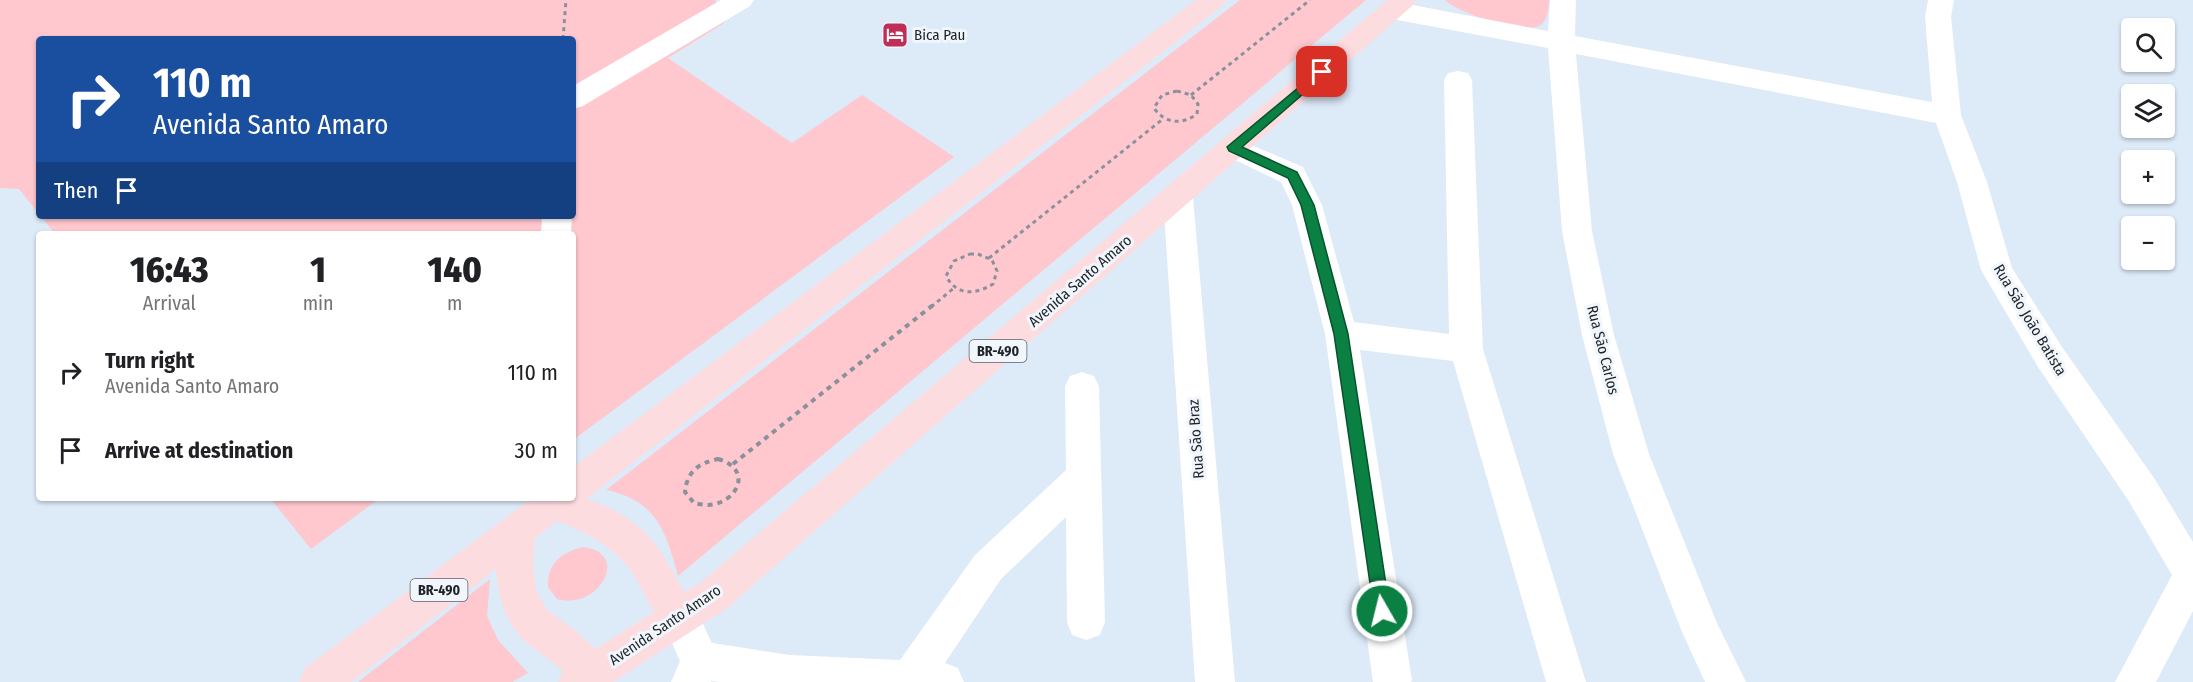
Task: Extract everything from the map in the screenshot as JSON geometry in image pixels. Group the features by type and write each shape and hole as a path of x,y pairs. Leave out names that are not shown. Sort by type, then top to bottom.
{"main road":[{"name":"BR-490","path":"576,485 1214,0"},
{"name":"Avenida Santo Amaro","path":"588,679 679,616 713,596 1398,5"},
{"name":"BR-490","path":"318,682 555,501"},
{"path":"566,501 623,535 645,560 658,585 679,616"},
{"path":"518,530 514,563 518,596 533,623 561,643 588,679"}],"street":[{"path":"576,97 741,0"},
{"name":"Rua São Carlos","path":"1563,0 1560,41 1576,231 1598,335 1631,454 1701,632 1726,682"},
{"name":"Rua São João Batista","path":"1941,0 1938,17 1947,115 1972,182 1997,270 2050,357 2141,489 2192,574"},
{"path":"1398,5 1560,41 1947,115"},
{"path":"1458,80 1466,349 1566,682"},
{"path":"1233,147 1293,175 1308,205 1341,334 1392,680"},
{"name":"Rua São Braz","path":"1178,197 1215,682"},
{"path":"1341,334 1466,349"},
{"path":"1082,386 1086,622"},
{"path":"679,616 695,671 785,678 927,681 988,567 1083,477"},
{"path":"2135,682 2192,574"}],"path":[{"path":"563,36 566,0"},
{"path":"1191,95 1310,0"},
{"path":"1177,91 1191,95 1198,104 1199,110 1192,118 1180,122 1163,119 1154,108 1157,98 1162,94 1177,91"},
{"path":"989,258 1163,119"},
{"path":"970,254 989,258 996,265 997,271 993,284 978,292 969,293 954,288 946,276 947,270 956,259 970,254"},
{"path":"733,464 954,288"},
{"path":"718,459 733,464 740,477 734,493 728,499 711,507 694,503 688,498 685,492 687,476 700,463 718,459"}],"shaded area":[{"path":"0,0 715,0 724,23 668,58 792,143 862,95 954,157 576,438 576,231 53,231 43,219 576,219 576,36 36,36 36,210 19,189 0,188"},
{"path":"1240,0 1366,0 678,576 669,545 648,510 637,501 606,490"},
{"path":"1445,0 1549,0 1544,21 1539,26 1530,28 1490,21 1463,11"},
{"path":"272,501 376,501 311,549"},
{"path":"583,547 598,551 605,559 607,569 604,580 585,597 572,600 557,599 548,587 553,565 562,556"},
{"path":"490,579 487,616 498,640 528,673 512,682 358,682"}],"place":[{"name":"Bica Pau","path":"895,35"}],"route":[{"path":"1322,72 1233,147 1293,175 1308,205 1341,334 1382,611"}]}
